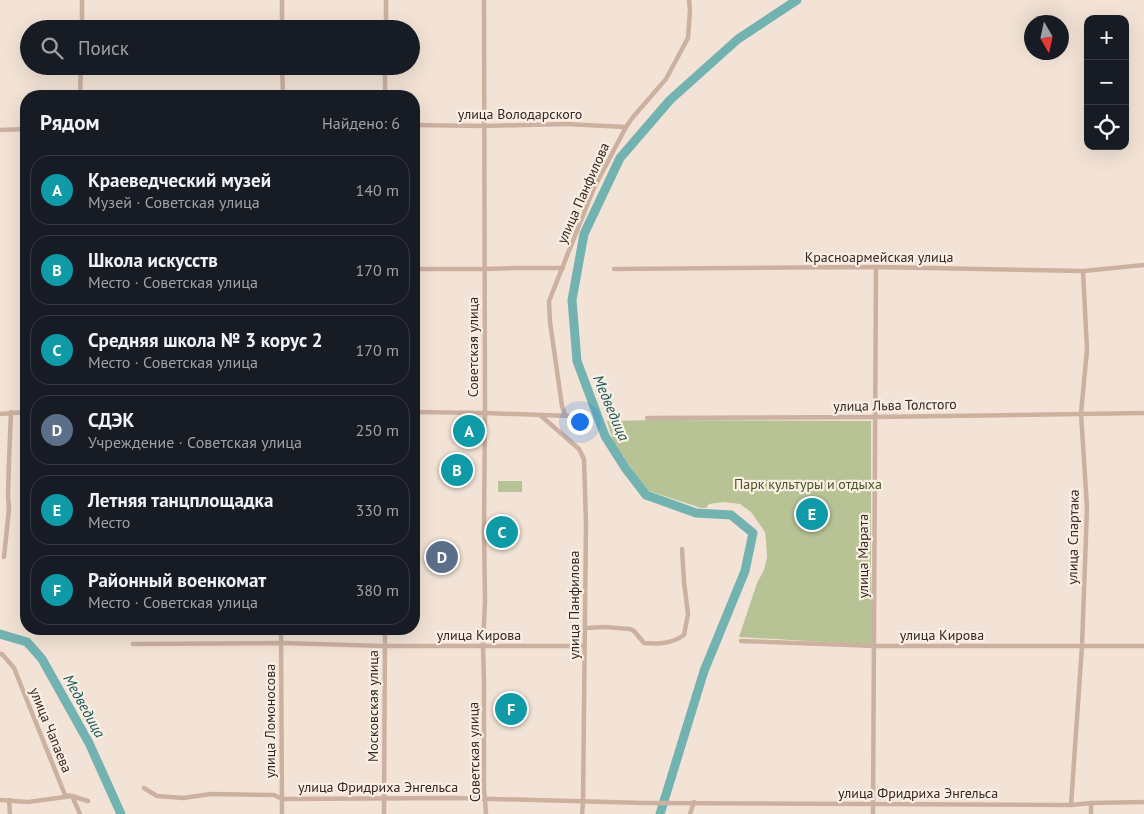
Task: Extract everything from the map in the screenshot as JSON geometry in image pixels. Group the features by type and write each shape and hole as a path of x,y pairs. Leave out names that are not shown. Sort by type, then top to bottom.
{"street":[{"path":"82,0 82,20"},
{"path":"282,0 282,20"},
{"path":"386,0 386,20"},
{"name":"Советская улица","path":"484,0 485,601 483,646 484,791 486,814"},
{"name":"улица Панфилова","path":"540,415 567,416 562,406 550,322 549,301 594,188 626,127 633,116 666,79 688,38 689,0"},
{"path":"80,90 81,75"},
{"path":"282,75 283,90"},
{"path":"385,90 386,75"},
{"name":"улица Володарского","path":"420,125 565,124 626,127"},
{"path":"0,130 20,129"},
{"name":"Красноармейская улица","path":"614,269 876,268 1083,270 1144,265"},
{"path":"420,269 563,268"},
{"name":"улица Марата","path":"873,814 876,268"},
{"name":"улица Спартака","path":"1071,804 1082,646 1087,508 1081,413 1087,350 1083,270"},
{"path":"4,557 9,508 8,478 11,412"},
{"path":"0,414 20,412"},
{"path":"420,412 540,415"},
{"name":"улица Льва Толстого","path":"647,418 876,417 1144,412"},
{"name":"улица Панфилова","path":"540,415 579,450 584,459 586,523 582,814"},
{"path":"585,628 630,629 644,643 657,644 675,641 684,635 688,614 682,549"},
{"name":"улица Ломоносова","path":"281,635 282,814"},
{"name":"Московская улица","path":"384,814 385,635"},
{"name":"улица Кирова","path":"740,641 875,646 1144,646"},
{"name":"улица Кирова","path":"133,644 281,643 385,646 585,646"},
{"name":"улица Чапаева","path":"0,654 14,668 65,795 72,796 80,814"},
{"name":"улица Фридриха Энгельса","path":"144,788 157,796 183,798 211,794 274,796 282,798 485,799 645,803 1071,804 1144,802"},
{"path":"0,800 28,802 72,796 88,801"},
{"path":"9,800 10,814"},
{"path":"690,814 693,803"},
{"path":"1091,803 1092,814"}],"green space":[{"name":"Парк культуры и отдыха","path":"607,421 871,421 873,645 739,637 757,583 764,570 767,557 765,532 751,512 740,504 723,502 709,504 706,508 701,508 646,490 613,441"},
{"path":"498,481 522,481 522,492 498,492"}],"shaded area":[{"path":"808,503 816,503 822,509 822,517 816,523 808,523 802,517 802,509"}],"waterway":[{"name":"Медведица","path":"660,814 704,671 745,571 753,533 731,515 696,513 646,495 626,469 605,436 577,361 572,300 584,234 620,158 670,100 738,39 797,0"},
{"name":"Медведица","path":"0,634 27,642 42,659 89,743 121,814"}],"place":[{"name":"Краеведческий музей","path":"469,431"},
{"name":"Школа искусств","path":"457,470"},
{"name":"Летняя танцплощадка","path":"812,514"},
{"name":"Средняя школа № 3 корус 2","path":"502,532"},
{"name":"СДЭК","path":"442,557"},
{"name":"Районный военкомат","path":"511,709"}]}
